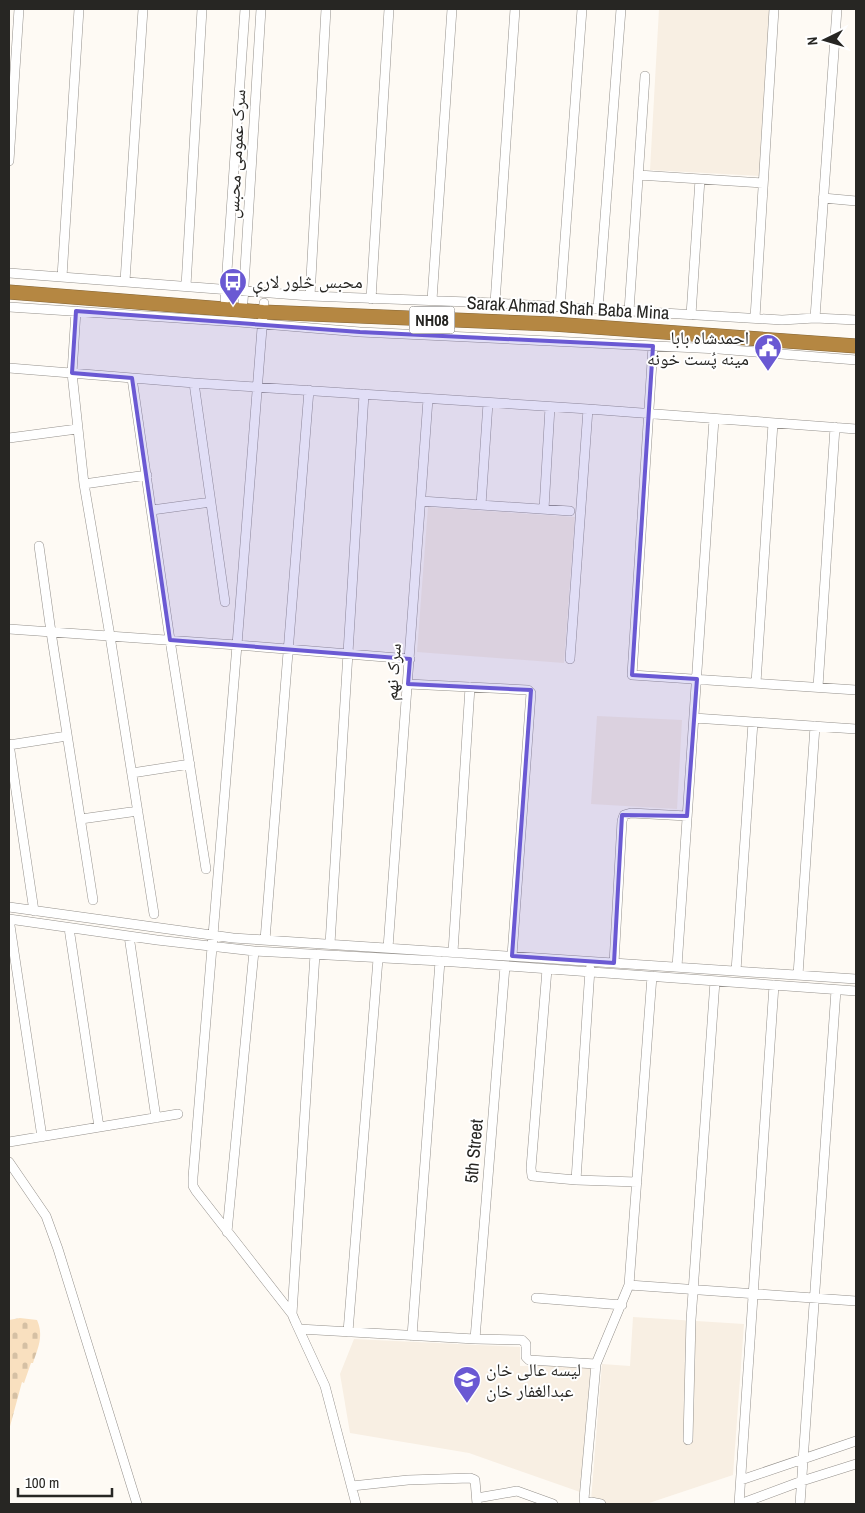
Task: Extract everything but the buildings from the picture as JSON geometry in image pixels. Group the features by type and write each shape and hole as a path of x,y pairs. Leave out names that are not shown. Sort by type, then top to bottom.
{"highway":[{"name":"NH08","path":"9,283 244,296 263,313 553,316 856,337"},
{"name":"Sarak Ahmad Shah Baba Mina","path":"9,292 263,313 562,325 856,346"}],"street":[{"path":"9,161 19,9"},
{"path":"62,277 79,9"},
{"path":"125,282 143,9"},
{"path":"186,286 202,9"},
{"name":"سرک عمومی محبس","path":"226,295 245,9"},
{"name":"سرک عمومی محبس","path":"244,296 261,9"},
{"path":"310,296 326,9"},
{"path":"371,299 389,9"},
{"path":"432,300 452,9"},
{"path":"495,303 514,9"},
{"path":"560,307 582,9"},
{"path":"598,309 621,9"},
{"path":"755,318 774,9"},
{"path":"814,318 837,9"},
{"path":"628,311 645,76"},
{"path":"638,175 763,183"},
{"path":"691,315 700,179"},
{"path":"823,198 856,200"},
{"path":"9,273 186,286 226,295"},
{"path":"244,296 432,300 782,320 814,318 856,320"},
{"path":"9,307 76,311 263,313 360,332 719,349 856,360"},
{"path":"76,311 72,373 84,484 154,914"},
{"path":"263,313 193,1186 292,1314 325,1386 356,1504"},
{"path":"653,346 632,673 634,675 856,690"},
{"path":"9,368 194,383 856,429"},
{"path":"132,378 206,869"},
{"path":"194,383 225,602"},
{"path":"265,940 309,390"},
{"path":"330,944 364,394"},
{"name":"سرک نهم","path":"388,948 428,399"},
{"path":"481,505 488,403"},
{"path":"544,509 550,407"},
{"path":"570,659 588,409"},
{"path":"677,967 714,419"},
{"path":"756,683 773,423"},
{"path":"818,687 835,427"},
{"path":"9,438 77,429"},
{"path":"84,484 147,475"},
{"path":"421,501 570,511"},
{"path":"152,510 211,502"},
{"path":"39,546 67,736 94,900"},
{"path":"9,629 288,648 410,659"},
{"path":"408,684 528,690 531,693 512,956"},
{"path":"453,952 470,687"},
{"path":"694,718 856,729"},
{"path":"736,971 753,722"},
{"path":"798,975 815,726"},
{"path":"34,911 12,784 9,744 67,736"},
{"path":"132,773 190,764"},
{"path":"81,819 138,810"},
{"path":"614,963 622,821 624,815 631,813 687,816"},
{"path":"9,907 213,935 265,940 856,979"},
{"path":"42,1137 9,919 254,951 440,961 856,991"},
{"path":"69,928 99,1128"},
{"path":"129,936 156,1118"},
{"path":"227,1232 254,951"},
{"path":"292,1314 315,954"},
{"path":"348,1332 378,959"},
{"path":"412,1336 440,961"},
{"path":"576,1180 591,962"},
{"name":"5th Street","path":"475,1339 505,966"},
{"path":"547,969 531,1168 532,1176 637,1182"},
{"path":"600,1504 591,1502 585,1504 596,1364 629,1285 652,976"},
{"path":"688,1440 692,1320 715,981"},
{"path":"774,985 739,1504 856,1464"},
{"path":"800,1504 836,990"},
{"path":"9,1142 178,1114"},
{"path":"9,1162 46,1216 137,1504"},
{"path":"629,1285 856,1301"},
{"path":"536,1298 622,1305"},
{"path":"299,1329 522,1340 526,1344 526,1357 529,1360 596,1364"},
{"path":"741,1480 856,1441"},
{"path":"352,1486 408,1480 470,1478 475,1480 477,1501 517,1491 553,1504"}],"highlighted area":[{"path":"76,311 360,332 653,346 632,675 697,679 687,816 622,815 614,963 512,956 531,690 408,684 410,659 170,640 132,378 72,373"}],"shaded area":[{"path":"659,9 770,9 760,176 650,170"},
{"path":"428,507 575,517 564,663 417,652"},
{"path":"597,716 682,720 677,809 591,804"},
{"path":"633,1317 744,1324 733,1475 646,1504 604,1504 591,1500 602,1364 630,1366"},
{"name":"لیسه عالی خان عبدالغفار خان","path":"354,1339 520,1347 520,1366 592,1364 580,1492 469,1453 350,1433 340,1374"}],"green space":[{"path":"20,1318 37,1320 40,1337 33,1363 31,1363 24,1383 22,1382 9,1430 9,1320"}],"place":[{"name":"محبس څلور لارې","path":"233,306"},
{"name":"احمدشاه بابا مینه پُست خونه","path":"768,372"},
{"name":"لیسه عالی خان عبدالغفار خان","path":"467,1404"}]}
